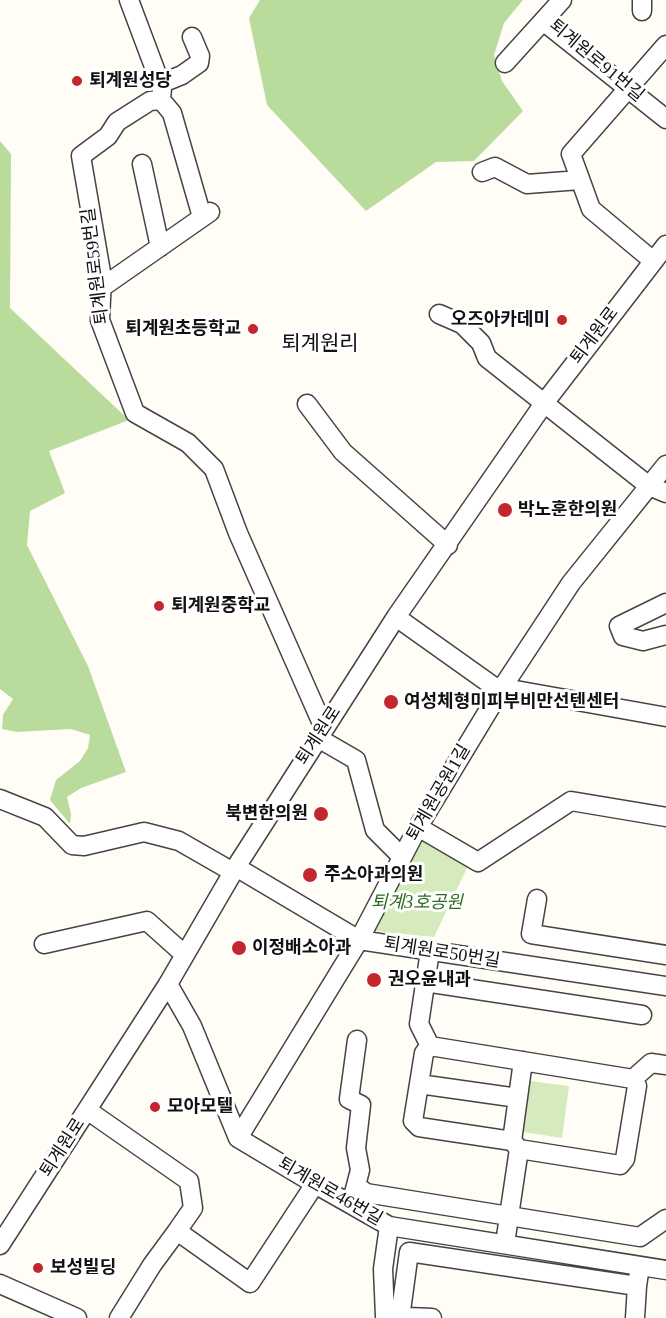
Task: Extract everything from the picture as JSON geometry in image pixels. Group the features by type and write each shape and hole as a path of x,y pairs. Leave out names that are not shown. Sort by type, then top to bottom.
{"street":[{"path":"101,288 206,214 172,113 161,92 129,0"},
{"name":"퇴계원로91번길","path":"562,0 543,21 666,119"},
{"path":"505,63 543,21"},
{"path":"161,92 199,63 200,56 192,37"},
{"path":"652,260 591,210 571,154 666,45"},
{"name":"퇴계원로59번길","path":"161,92 117,122 108,136 81,156 101,288 100,320 135,413 188,444 214,469 321,733"},
{"path":"142,164 160,247"},
{"path":"482,172 495,167 527,184 580,180"},
{"name":"퇴계원로","path":"0,1245 168,984 235,869 396,617 545,402 652,260 666,245"},
{"path":"439,314 462,324 481,343 487,358 658,490"},
{"path":"307,404 343,452 448,545"},
{"name":"퇴계원공원1길","path":"238,1137 359,940 418,827 501,687 571,583 658,490 666,465"},
{"path":"666,603 619,626 622,636 643,641 666,635"},
{"path":"396,617 492,686 666,717"},
{"path":"321,733 356,760 375,830 402,857"},
{"name":"퇴계원로50번길","path":"0,799 45,817 72,845 84,846 144,832 179,841 235,869 359,940 666,986"},
{"path":"418,827 478,862 570,801 666,817"},
{"path":"537,899 531,934 666,955"},
{"path":"44,944 147,921 185,955"},
{"path":"566,971 571,940"},
{"path":"430,951 419,1024 430,1046"},
{"path":"425,982 642,1015"},
{"path":"168,984 192,1026 238,1137"},
{"path":"357,1040 349,1099 361,1105 356,1149 360,1170 354,1195 366,1193 640,1237 666,1219"},
{"path":"430,1046 633,1079"},
{"path":"430,1046 423,1053 413,1121 419,1127 620,1165 625,1159 637,1086 633,1079"},
{"path":"499,1243 515,1145 523,1061"},
{"path":"633,1079 651,1063 666,1065"},
{"path":"419,1084 518,1098"},
{"path":"87,1110 189,1181 193,1208 152,1265 122,1317"},
{"name":"퇴계원로46번길","path":"238,1137 315,1184 354,1195 389,1226 666,1270"},
{"path":"177,1231 250,1283 315,1184"},
{"path":"389,1226 383,1269 393,1317"},
{"path":"393,1317 409,1252 637,1286"},
{"path":"635,1318 640,1266"},
{"path":"0,1284 77,1318"},
{"path":"393,1317 432,1318"}],"green space":[{"path":"260,0 523,0 504,23 494,55 502,81 523,111 474,161 436,162 366,211 267,105 249,18"},
{"path":"0,141 11,154 10,308 129,420 49,451 65,493 30,511 27,545 88,666 126,772 81,788 67,797 71,814 70,824 50,800 56,780 80,761 88,748 90,735 71,729 17,732 2,729 3,715 13,699 0,689"},
{"name":"퇴계3호공원","path":"422,841 467,868 434,937 374,931 409,852 417,849"},
{"path":"530,1081 569,1086 562,1138 523,1132"}],"place":[{"name":"퇴계원성당","path":"77,81"},
{"name":"오즈아카데미","path":"562,320"},
{"name":"퇴계원초등학교","path":"253,329"},
{"name":"박노훈한의원","path":"505,510"},
{"name":"퇴계원중학교","path":"159,606"},
{"name":"여성체형미피부비만선텐센터","path":"391,702"},
{"name":"북변한의원","path":"321,814"},
{"name":"주소아과의원","path":"310,875"},
{"name":"이정배소아과","path":"239,948"},
{"name":"권오윤내과","path":"374,980"},
{"name":"모아모텔","path":"155,1107"},
{"name":"보성빌딩","path":"38,1268"}],"district":[{"name":"퇴계원리","path":"320,344"}]}
